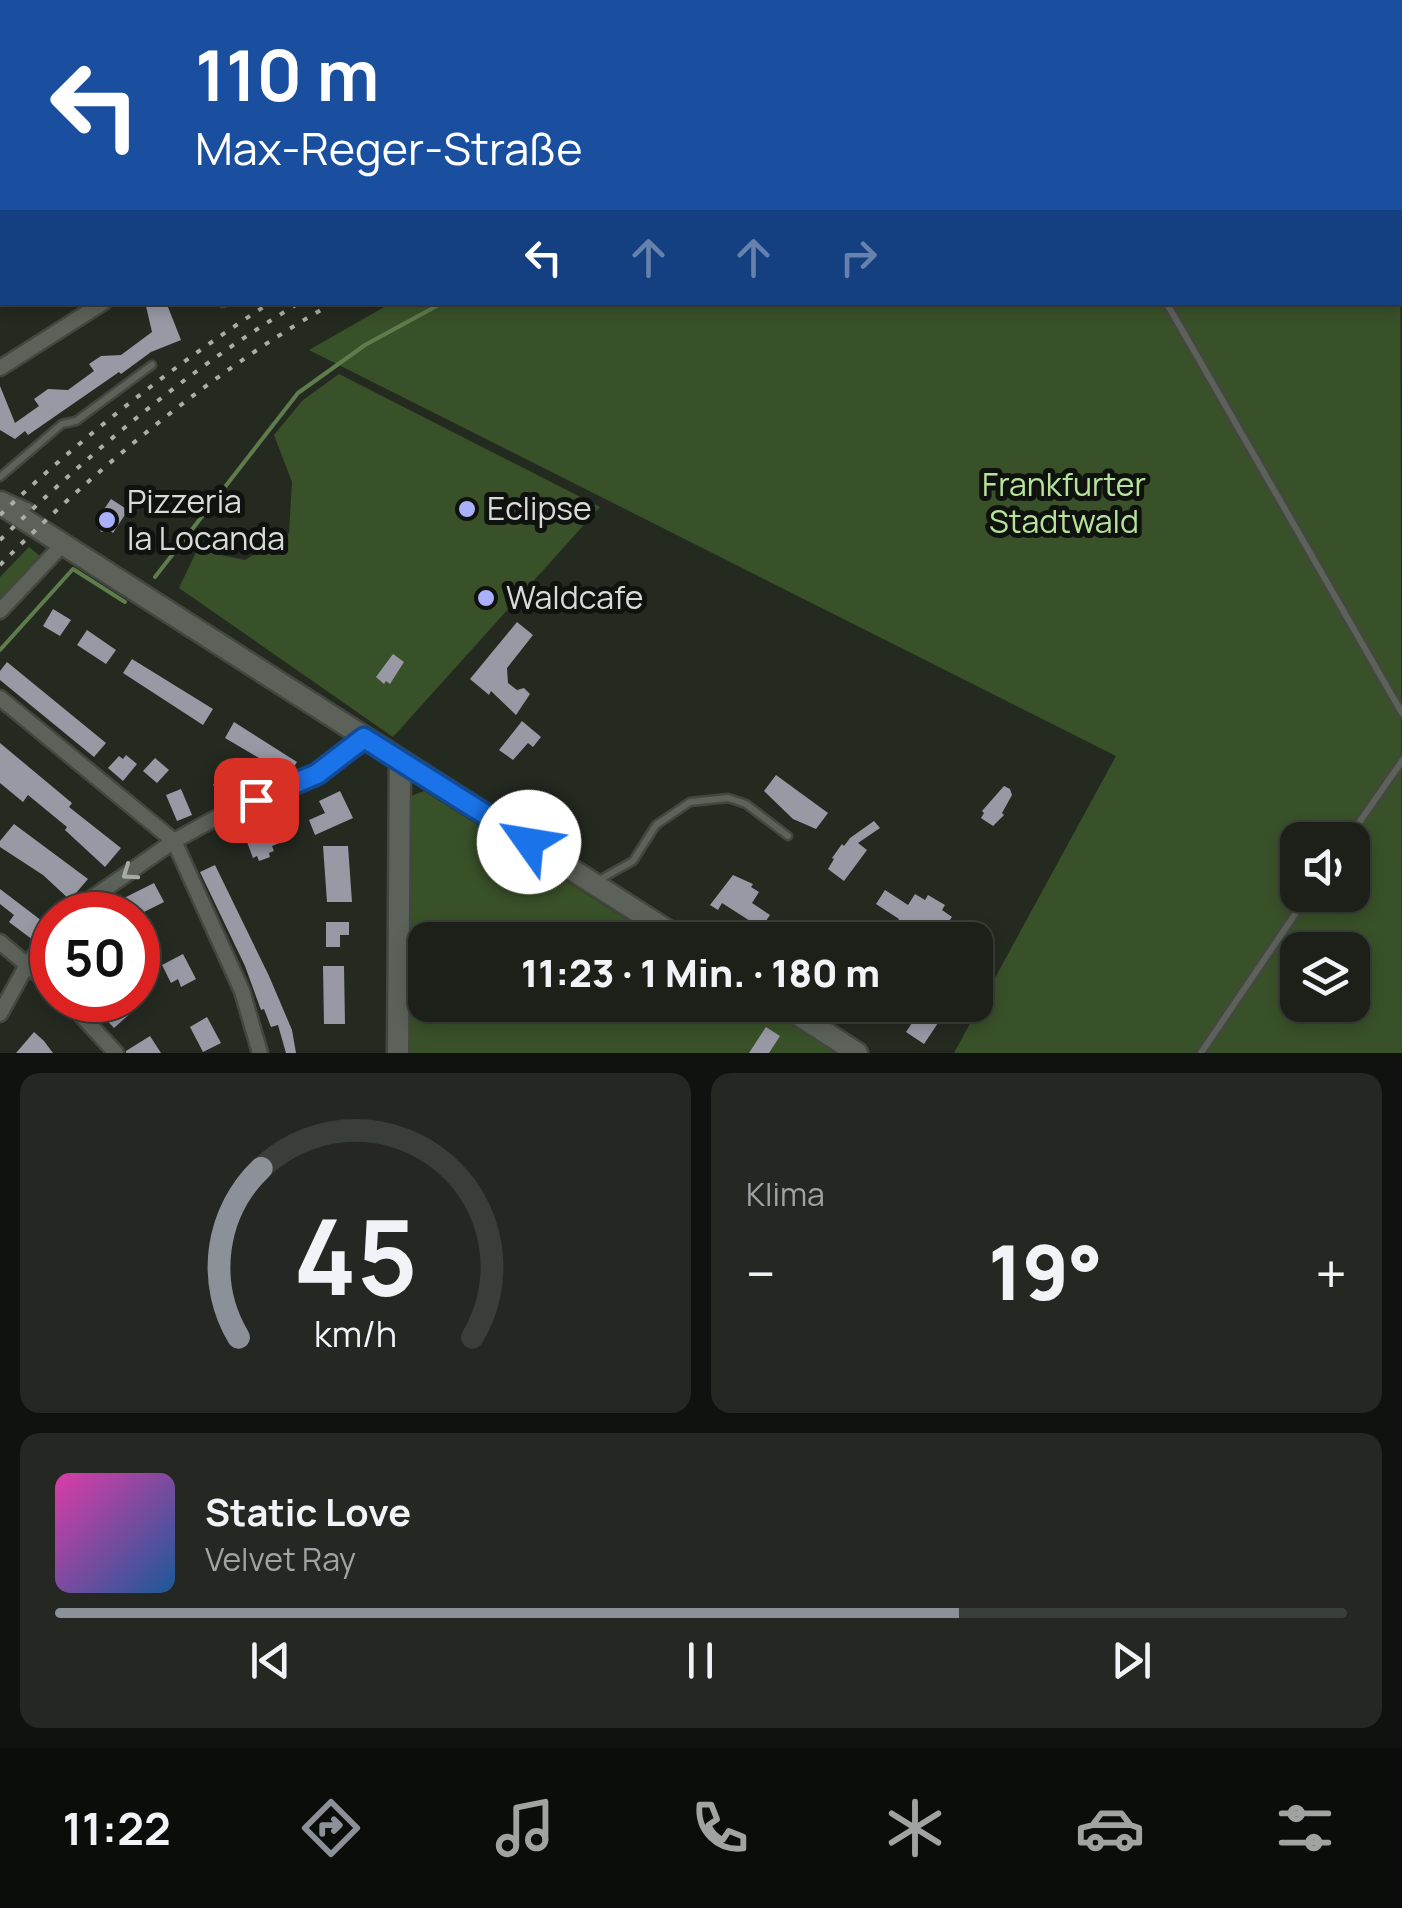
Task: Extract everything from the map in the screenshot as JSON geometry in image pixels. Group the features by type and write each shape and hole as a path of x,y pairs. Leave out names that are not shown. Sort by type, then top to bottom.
{"main road":[{"path":"0,504 654,922"},
{"path":"398,1053 400,761"},
{"path":"810,1022 858,1053"}],"street":[{"path":"0,368 99,305"},
{"path":"0,610 64,543"},
{"path":"0,698 174,841 242,991 260,1053"},
{"path":"101,892 174,841 225,813 317,774 364,738"},
{"path":"0,942 28,963 0,1014"},
{"path":"87,1022 116,1053"}],"lane":[{"path":"1168,305 1402,713"},
{"path":"0,478 62,424 76,422 152,365"},
{"path":"0,496 29,507"},
{"path":"1360,822 1402,761"},
{"path":"594,883 633,861 656,825 690,802 728,798 746,804 788,836"},
{"path":"1201,1053 1296,912"}],"green space":[{"name":"Frankfurter Stadtwald","path":"388,305 1400,305 1402,1053 954,1053 971,1022 993,1022 993,982 1116,756 309,350"},
{"path":"339,374 600,507 393,737 179,588 197,550 245,560 289,533 292,482 274,435 303,400"},
{"path":"29,547 41,557 0,600 0,577"},
{"path":"424,791 631,922 408,922 408,1022 789,1022 837,1053 405,1053 406,798"}],"building":[{"path":"146,305 167,305 181,340 151,352 28,435 25,431 15,439 0,430 0,386 15,423 39,406 34,399 48,389 68,390 94,371 89,364 101,356 121,355 152,332"},
{"path":"111,499 128,510 113,533 101,532 96,521"},
{"path":"53,609 71,620 60,636 43,626"},
{"path":"517,622 533,635 507,668 508,683 530,694 516,715 491,691 489,695 470,679"},
{"path":"87,630 116,650 106,664 77,645"},
{"path":"393,654 404,662 390,684 384,684 376,677"},
{"path":"132,659 213,709 203,725 123,673"},
{"path":"7,662 106,743 94,757 0,680 0,671"},
{"path":"522,721 541,737 533,747 528,743 513,760 499,750"},
{"path":"234,722 297,762 289,774 274,766 258,787 249,781 264,761 225,738"},
{"path":"0,743 72,803 69,807 121,848 105,867 65,830 67,827 28,795 23,802 0,783"},
{"path":"126,755 137,764 123,781 108,768 119,756 123,759"},
{"path":"155,758 169,770 157,783 143,771"},
{"path":"228,768 250,787 229,800 213,785"},
{"path":"776,775 828,813 816,829 793,819 764,791"},
{"path":"1004,786 1012,795 1004,815 993,826 981,818 982,811"},
{"path":"181,789 192,815 177,821 166,795"},
{"path":"340,791 353,818 315,835 309,820 325,813 319,801"},
{"path":"281,819 289,839 272,846 270,857 259,861 257,856 253,858 247,842 262,836 259,829"},
{"path":"874,821 880,828 858,843 867,850 844,881 828,869 832,858 842,844"},
{"path":"14,824 88,879 77,892 61,892 0,847 0,841"},
{"path":"323,846 348,846 352,902 327,902"},
{"path":"215,865 269,976 292,1030 296,1053 286,1053 278,1025 271,1027 264,1009 261,1010 245,966 200,872"},
{"path":"733,875 753,884 751,887 759,892 752,903 770,915 765,922 752,922 722,903 718,910 710,905"},
{"path":"154,883 159,892 136,892"},
{"path":"0,889 30,912 30,938 9,922 14,915 0,904"},
{"path":"885,890 908,905 915,894 925,900 928,895 945,905 942,910 952,917 948,922 897,922 899,919 876,904"},
{"path":"326,922 349,922 349,935 340,935 340,947 326,947"},
{"path":"183,954 196,979 181,987 178,979 171,983 162,965"},
{"path":"323,966 344,966 345,1024 324,1024"},
{"path":"207,1017 221,1043 203,1052 190,1027"},
{"path":"913,1022 938,1023 924,1044 906,1032"},
{"path":"766,1027 780,1036 769,1053 749,1053"},
{"path":"34,1032 44,1041 53,1053 16,1053"},
{"path":"150,1036 161,1053 126,1053 126,1051"}],"waterway":[{"path":"155,577 298,393 365,345 438,305"},
{"path":"0,650 73,569 125,602"}],"railway":[{"path":"0,515 130,402 267,305"},
{"path":"0,540 144,412 221,354 296,305"},
{"path":"0,565 159,422 247,357 330,305"}],"place":[{"name":"Eclipse","path":"467,509"},
{"name":"Pizzeria la Locanda","path":"107,520"},
{"name":"Waldcafe","path":"486,598"}],"route":[{"path":"256,800 317,774 364,738 529,842"}]}
